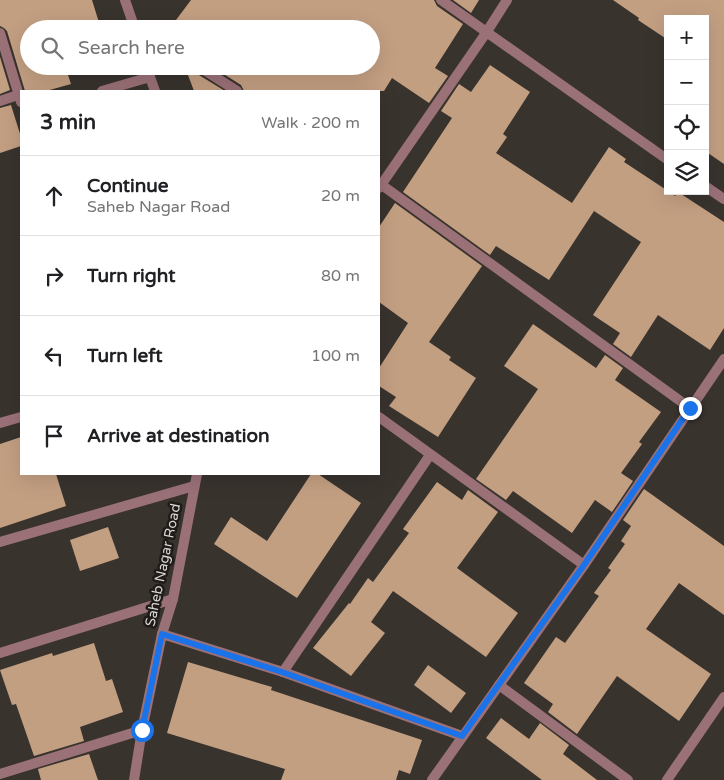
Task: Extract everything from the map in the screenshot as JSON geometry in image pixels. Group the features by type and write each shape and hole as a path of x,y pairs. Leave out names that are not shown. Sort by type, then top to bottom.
{"street":[{"path":"125,0 133,20"},
{"path":"441,0 664,157"},
{"path":"507,0 380,185 690,408"},
{"path":"0,32 20,98 0,102"},
{"path":"212,75 235,90"},
{"path":"105,90 150,77 155,90"},
{"path":"709,189 724,199"},
{"path":"432,780 584,565 724,359"},
{"path":"0,423 20,417"},
{"path":"380,418 584,565"},
{"path":"282,672 430,455"},
{"name":"Saheb Nagar Road","path":"134,780 142,730 162,634 173,599 197,475"},
{"path":"0,542 194,486"},
{"path":"0,653 173,599"},
{"path":"162,634 282,672 462,736"},
{"path":"499,685 628,780"},
{"path":"667,780 724,697"},
{"path":"0,774 142,730"}],"building":[{"path":"0,0 92,0 98,20 20,20 20,74 7,31 0,26"},
{"path":"191,0 434,0 437,6 463,24 435,68 448,76 429,103 392,78 384,91 244,90 241,85 225,75 380,75 380,20 176,20"},
{"path":"453,0 479,0 471,13"},
{"path":"613,0 724,0 724,164 709,154 709,15 664,15 664,37 638,20 639,18"},
{"path":"0,57 10,90 0,94"},
{"path":"490,65 530,92 503,134 507,137 496,153 572,203 609,147 626,159 624,162 664,189 664,195 683,195 724,222 724,328 710,350 658,315 631,357 613,344 620,333 593,315 641,242 594,211 549,280 496,246 490,255 403,192 452,118 441,111 459,84 471,92"},
{"path":"20,75 68,75 71,84 50,90 25,90"},
{"path":"188,75 199,75 223,90 194,90"},
{"path":"11,105 20,134 20,146 0,153 0,108"},
{"path":"395,203 482,266 429,342 451,357 449,360 476,378 438,437 389,406 396,397 380,387 380,366 408,323 380,303 380,226"},
{"path":"533,324 596,368 605,355 623,368 615,380 661,412 639,442 642,444 621,473 633,481 612,512 595,500 572,533 513,491 506,500 476,479 538,389 504,366"},
{"path":"20,437 20,475 56,475 66,506 0,528 0,444"},
{"path":"310,475 319,475 361,503 297,598 214,544 231,517 267,541"},
{"path":"437,482 462,500 468,490 498,512 457,568 518,613 486,657 393,591 371,622 385,633 351,676 313,648 350,604 368,578 373,582 409,533 403,529"},
{"path":"644,489 724,546 724,615 679,583 646,629 711,674 679,721 617,676 577,734 548,712 553,704 524,683 556,637 565,643 599,596 594,593 611,570 608,568 625,544 621,541 631,526 623,520"},
{"path":"108,527 119,558 80,571 70,540"},
{"path":"94,643 106,681 112,679 123,712 80,727 84,741 34,756 16,704 12,705 0,670 52,653 53,656"},
{"path":"188,662 272,687 271,690 422,740 410,774 399,770 396,780 281,780 285,769 167,733"},
{"path":"428,665 466,693 451,713 414,685"},
{"path":"501,718 529,739 540,723 569,745 563,754 597,780 542,780 486,738"},
{"path":"89,754 98,780 41,780 38,769"}],"route":[{"path":"142,730 162,634 282,672 462,736 584,565 690,408"}]}
